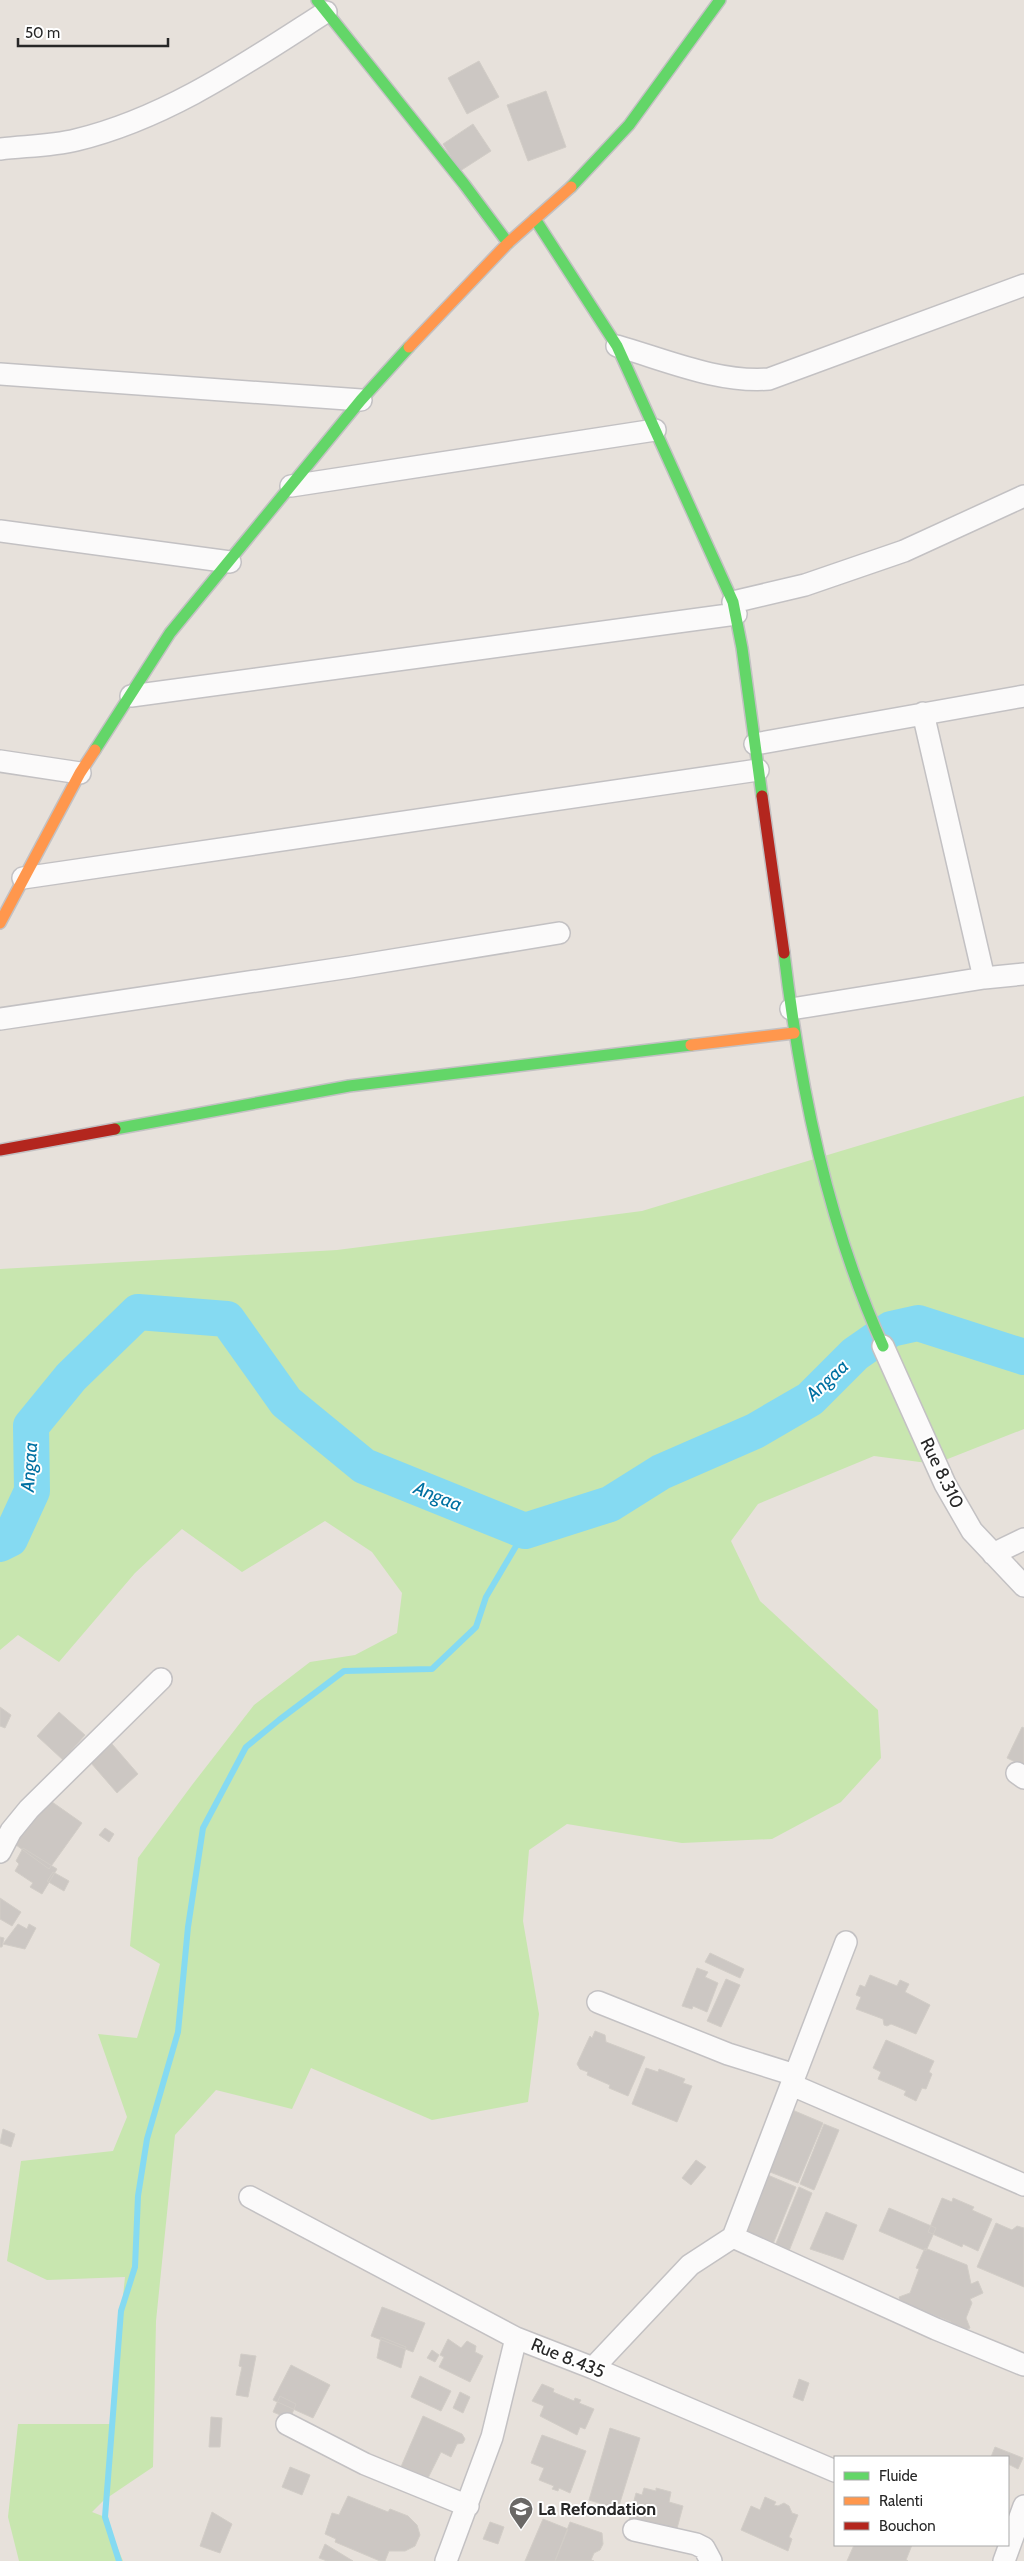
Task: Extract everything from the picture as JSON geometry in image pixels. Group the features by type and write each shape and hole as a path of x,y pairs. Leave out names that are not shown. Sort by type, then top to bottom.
{"street":[{"path":"2,917 80,773 170,633 361,400 508,243 577,182 629,125 720,0"},
{"path":"0,149 75,141 147,117 234,71 322,6 464,184 508,243"},
{"path":"536,219 618,346 734,608 780,916 794,1033 825,1184 868,1313 884,1346"},
{"path":"618,346 744,381 769,379 993,294 1024,285"},
{"path":"0,374 361,400"},
{"path":"291,486 655,430"},
{"path":"131,696 312,672 734,608 904,552 1024,496"},
{"path":"0,531 230,562"},
{"path":"755,744 1024,696"},
{"path":"923,713 984,978"},
{"path":"0,761 80,773"},
{"path":"23,878 758,770"},
{"path":"0,1019 350,967 559,933"},
{"path":"791,1009 984,978 1024,974"},
{"path":"0,1150 349,1086 794,1033"},
{"name":"Rue 8.310","path":"884,1346 945,1484 972,1531 1024,1586"},
{"path":"993,1554 1024,1539"},
{"path":"0,1852 11,1831 29,1809 161,1679"},
{"path":"593,2368 690,2265 733,2237 846,1942"},
{"path":"598,2002 793,2080 1024,2185"},
{"path":"250,2197 516,2338"},
{"path":"733,2237 936,2329 1024,2365"},
{"name":"Rue 8.435","path":"446,2561 492,2437 516,2338 593,2368 834,2471"},
{"path":"287,2424 365,2464 468,2506"},
{"path":"1010,2552 1024,2506"},
{"path":"634,2530 696,2544 704,2548 711,2561"}],"green space":[{"path":"1024,1096 1024,1429 935,1464 874,1456 758,1504 731,1541 760,1601 878,1710 881,1758 841,1802 772,1839 682,1843 567,1824 529,1850 523,1921 539,2014 528,2102 432,2120 311,2068 292,2109 216,2090 175,2135 156,2321 153,2467 104,2500 92,2512 105,2517 123,2561 19,2561 8,2517 18,2424 110,2424 125,2277 47,2280 7,2261 21,2161 113,2151 127,2117 98,2034 137,2038 160,1964 130,1946 138,1858 254,1705 310,1662 355,1655 397,1633 402,1593 372,1552 325,1521 242,1572 182,1529 135,1573 59,1662 18,1635 0,1650 0,1269 337,1250 642,1211"}],"building":[{"path":"479,61 499,97 467,114 448,78"},
{"path":"546,91 566,147 528,161 507,105"},
{"path":"473,124 491,151 460,171 443,144"},
{"path":"0,1707 11,1715 5,1728 0,1726"},
{"path":"59,1712 85,1735 63,1760 37,1736"},
{"path":"1022,1727 1024,1728 1024,1766 1007,1758"},
{"path":"112,1744 138,1774 117,1793 91,1763"},
{"path":"45,1797 82,1823 49,1869 12,1842"},
{"path":"105,1828 114,1834 109,1842 99,1835"},
{"path":"23,1848 57,1869 42,1894 30,1887 33,1883 15,1871 19,1864 16,1861"},
{"path":"53,1872 69,1881 64,1891 47,1881"},
{"path":"0,1898 21,1912 12,1926 0,1919"},
{"path":"18,1924 27,1929 29,1924 36,1928 25,1949 3,1944"},
{"path":"0,1937 4,1938 2,1947 0,1947"},
{"path":"710,1953 744,1969 740,1978 705,1962"},
{"path":"697,1968 708,1972 705,1977 718,1983 707,2012 693,2006 692,2009 682,2006"},
{"path":"870,1975 897,1986 900,1980 909,1984 905,1992 930,2005 916,2034 891,2024 884,2025 883,2019 856,2009 861,1997 856,1995 860,1985 865,1987"},
{"path":"726,1979 740,1985 721,2027 707,2021"},
{"path":"595,2031 605,2035 606,2042 645,2057 628,2096 609,2088 610,2085 587,2075 588,2072 580,2069 577,2064 590,2036 592,2038"},
{"path":"886,2040 934,2061 929,2072 932,2074 926,2089 922,2088 916,2101 904,2095 906,2091 878,2079 881,2072 873,2068"},
{"path":"646,2068 658,2072 659,2069 685,2079 683,2083 692,2086 677,2122 632,2104"},
{"path":"790,2109 823,2123 798,2183 765,2170"},
{"path":"824,2124 839,2130 814,2190 800,2184"},
{"path":"3,2129 15,2134 11,2147 0,2143"},
{"path":"696,2160 706,2167 691,2185 682,2178"},
{"path":"763,2173 796,2187 773,2244 740,2231"},
{"path":"799,2187 812,2193 789,2251 775,2246"},
{"path":"942,2198 952,2202 953,2198 974,2207 972,2210 992,2219 978,2251 963,2244 962,2247 928,2232"},
{"path":"889,2208 936,2228 926,2251 879,2231"},
{"path":"826,2212 857,2225 843,2260 810,2249"},
{"path":"996,2223 1012,2230 1017,2226 1024,2228 1024,2287 977,2267"},
{"path":"925,2248 967,2265 971,2284 978,2281 983,2293 970,2299 972,2303 966,2318 970,2328 955,2334 951,2322 914,2307 904,2311 899,2297 910,2293 919,2269 916,2268"},
{"path":"382,2307 425,2323 413,2352 371,2336"},
{"path":"381,2337 406,2347 401,2368 377,2358"},
{"path":"448,2339 461,2348 467,2341 476,2346 475,2352 483,2356 470,2382 439,2367 444,2357 440,2355"},
{"path":"432,2350 439,2355 435,2362 427,2358"},
{"path":"241,2354 256,2356 248,2397 236,2395 242,2367 239,2366"},
{"path":"291,2365 330,2385 313,2418 273,2400"},
{"path":"420,2376 451,2391 441,2411 411,2397"},
{"path":"799,2379 809,2383 803,2401 793,2397"},
{"path":"542,2384 554,2389 553,2392 574,2401 575,2398 581,2400 579,2403 594,2409 585,2429 580,2427 577,2435 540,2416 544,2406 532,2401"},
{"path":"460,2392 470,2397 463,2413 453,2408"},
{"path":"280,2396 296,2404 290,2419 273,2412"},
{"path":"423,2416 462,2434 465,2439 463,2443 457,2444 451,2457 441,2452 426,2482 400,2469"},
{"path":"211,2417 222,2418 220,2447 209,2447"},
{"path":"610,2428 640,2438 618,2509 589,2500"},
{"path":"542,2435 586,2451 570,2493 559,2488 558,2491 552,2489 554,2486 539,2480 544,2468 531,2463"},
{"path":"995,2447 1023,2458 1018,2469 1009,2464 1009,2456 991,2456"},
{"path":"290,2467 310,2475 302,2495 282,2487"},
{"path":"644,2488 656,2491 656,2488 671,2492 669,2502 683,2506 675,2536 628,2524 636,2493 642,2495"},
{"path":"348,2496 388,2512 390,2509 408,2516 417,2525 420,2535 415,2546 405,2551 389,2551 385,2561 380,2561 335,2542 336,2539 325,2534 332,2513 339,2515"},
{"path":"765,2497 776,2502 774,2505 778,2506 784,2503 789,2506 792,2513 798,2515 789,2537 792,2539 788,2551 741,2530 751,2506 760,2510"},
{"path":"212,2512 232,2524 220,2553 200,2546"},
{"path":"543,2519 568,2529 555,2561 525,2561"},
{"path":"490,2522 504,2527 498,2544 483,2539"},
{"path":"570,2522 602,2533 603,2544 600,2550 594,2553 591,2560 594,2561 555,2561"},
{"path":"325,2544 353,2561 327,2561 319,2558"},
{"path":"854,2546 912,2546 906,2560 908,2561 847,2561"}],"waterway":[{"name":"Angaa","path":"0,1544 10,1539 32,1491 31,1426 71,1377 138,1312 227,1319 286,1402 364,1466 525,1531 610,1504 661,1472 755,1431 810,1399 855,1354 891,1329 918,1323 1024,1357"},
{"path":"119,2561 105,2517 121,2311 135,2267 138,2196 147,2139 178,2032 188,1927 203,1828 246,1747 344,1671 432,1669 476,1627 486,1597 525,1531"}],"traffic: fast":[{"path":"317,0 464,184 508,243"},
{"path":"571,187 629,125 720,0"},
{"path":"535,219 617,346 733,602 742,648 762,796"},
{"path":"95,750 170,633 361,400 409,347"},
{"path":"784,953 798,1054 818,1153 846,1251 863,1299 883,1346"},
{"path":"115,1129 349,1086 691,1045"}],"traffic: slow":[{"path":"409,347 508,243 571,187"},
{"path":"0,923 80,773 95,750"},
{"path":"691,1045 794,1033"}],"traffic: jam":[{"path":"762,796 784,953"},
{"path":"0,1150 115,1129"}],"place":[{"name":"La Refondation","path":"521,2530"}]}
